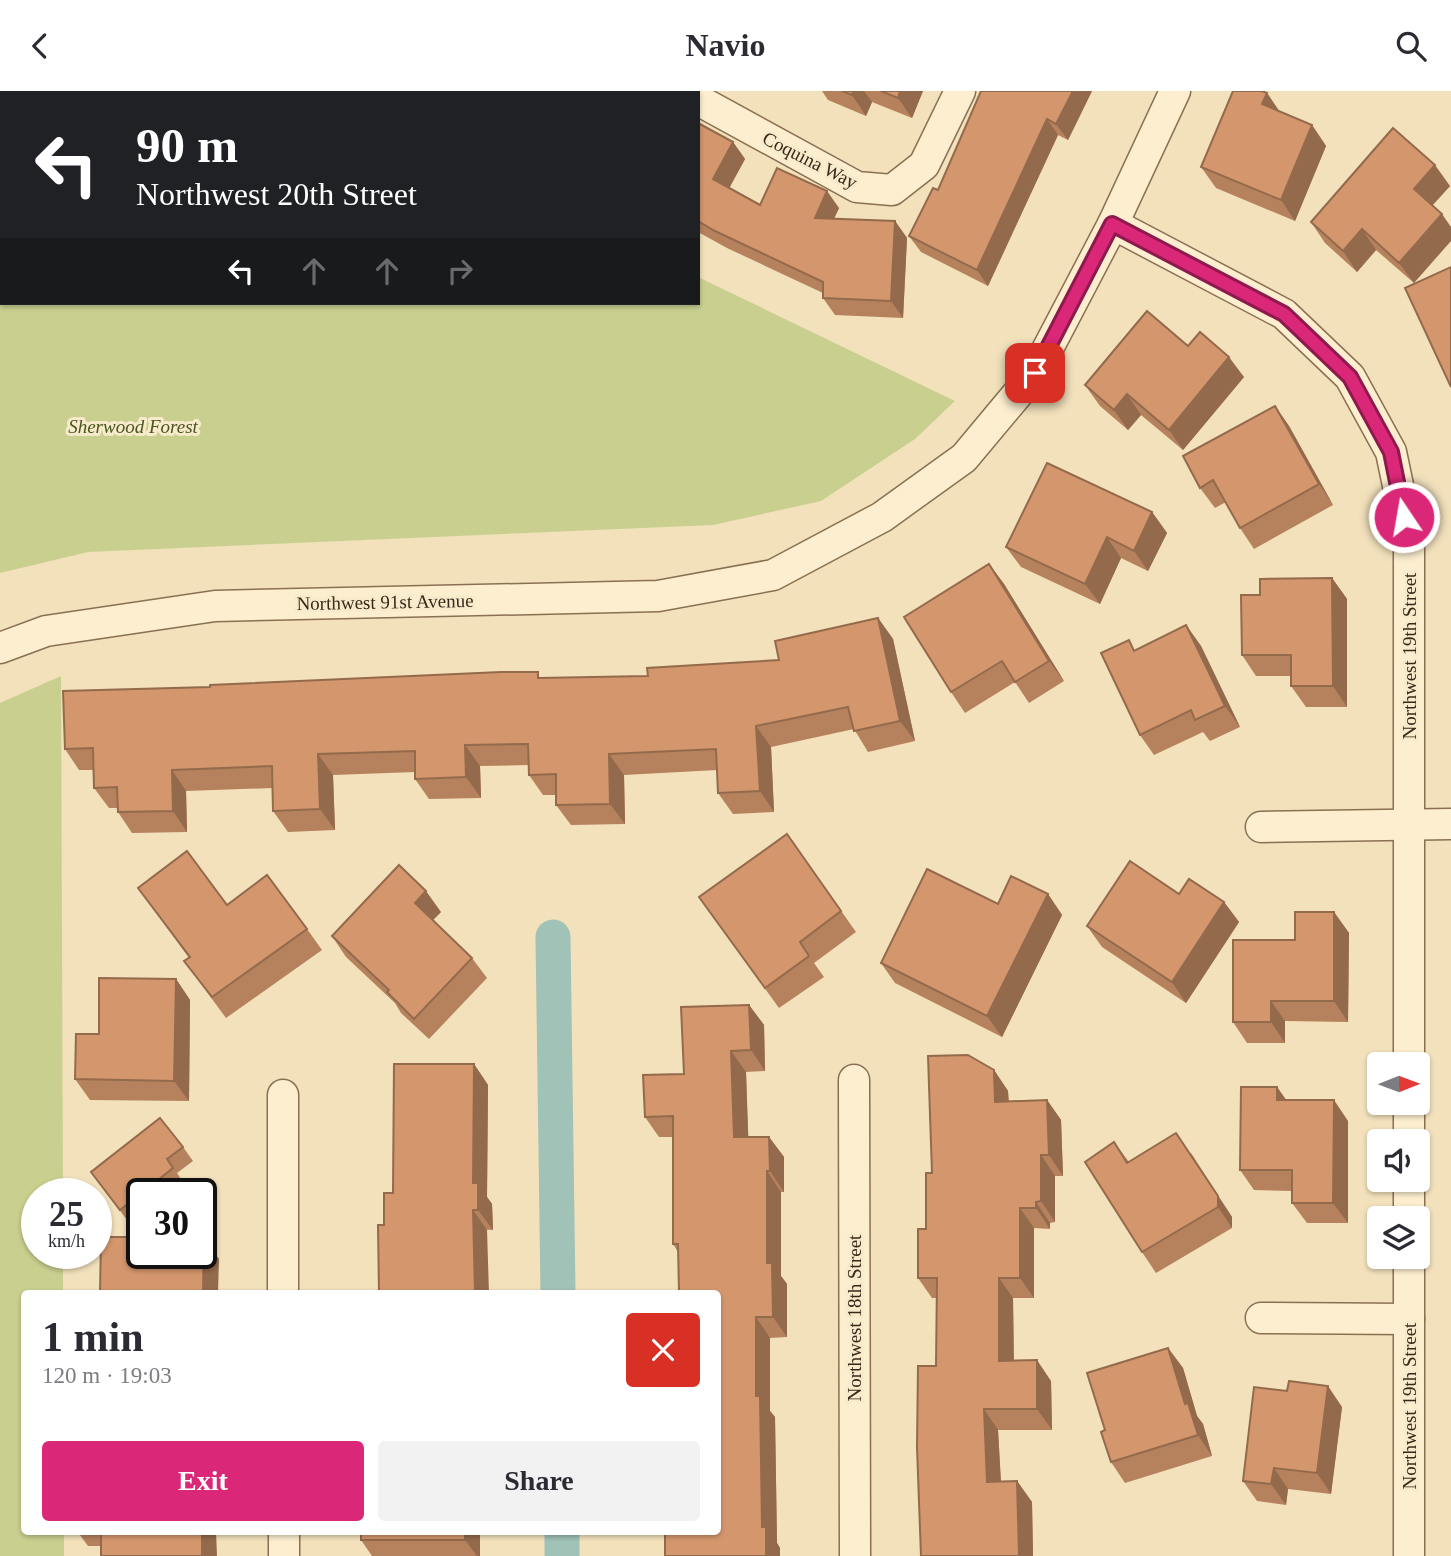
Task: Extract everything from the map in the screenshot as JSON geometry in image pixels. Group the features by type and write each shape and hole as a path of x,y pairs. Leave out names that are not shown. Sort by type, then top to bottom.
{"street":[{"name":"Coquina Way","path":"700,101 857,187 892,190 924,165 960,91"},
{"name":"Northwest 91st Avenue","path":"0,648 46,631 215,606 657,596 773,575 882,517 964,458 1035,373 1112,224 1175,91"},
{"name":"Northwest 19th Street","path":"1112,224 1284,314 1350,377 1391,452 1409,538 1409,1052"},
{"path":"1261,827 1451,824"},
{"name":"Northwest 18th Street","path":"854,1080 855,1556"},
{"path":"283,1095 283,1290"},
{"name":"Northwest 19th Street","path":"1409,1269 1409,1556"},
{"path":"1261,1318 1409,1319"},
{"path":"284,1535 284,1556"}],"green space":[{"name":"Sherwood Forest","path":"700,278 955,401 915,439 821,501 713,525 88,552 0,573 0,305 700,305"},
{"path":"61,676 63,1178 21,1178 21,1269 63,1269 63,1290 21,1290 21,1535 64,1535 64,1556 0,1556 0,703"}],"building":[{"path":"881,91 900,91 898,98"},
{"path":"981,91 1073,91 1056,124 1047,119 977,270 909,236 933,188 938,190"},
{"path":"1233,91 1267,93 1262,104 1312,125 1281,200 1201,167"},
{"path":"700,124 733,142 713,179 760,205 777,168 827,191 815,218 895,221 891,301 823,298 823,282 700,222"},
{"path":"1393,128 1435,165 1414,189 1442,214 1399,263 1362,229 1343,251 1311,222"},
{"path":"1451,267 1451,387 1405,288"},
{"path":"1147,311 1188,346 1200,332 1229,357 1169,430 1127,394 1114,410 1085,385"},
{"path":"1275,406 1319,484 1240,528 1213,480 1200,488 1183,456"},
{"path":"1047,463 1152,512 1134,551 1107,537 1085,584 1006,547"},
{"path":"989,564 1049,661 1015,682 1002,661 951,692 904,617"},
{"path":"1332,578 1333,686 1291,686 1291,655 1242,655 1241,595 1260,595 1260,579"},
{"path":"878,618 900,721 854,731 848,707 756,726 760,791 718,793 716,749 609,754 610,804 556,805 556,774 529,775 528,744 465,745 466,777 415,779 415,751 318,754 320,809 273,811 272,766 172,770 173,811 118,812 117,787 94,788 93,748 65,749 63,691 210,687 501,672 538,672 538,678 648,676 647,668 779,660 775,641"},
{"path":"1186,625 1225,706 1195,720 1191,710 1140,735 1101,653 1129,640 1134,651"},
{"path":"787,834 841,911 800,942 809,956 765,988 699,897"},
{"path":"187,851 227,905 267,875 307,929 212,997 184,961 190,957 138,888"},
{"path":"1130,861 1179,894 1189,879 1224,902 1172,982 1087,926"},
{"path":"399,865 426,891 415,903 472,958 414,1019 387,992 389,990 332,936"},
{"path":"927,869 998,904 1011,876 1048,894 987,1016 881,963"},
{"path":"1295,912 1334,912 1334,1001 1271,1001 1271,1022 1233,1022 1233,940 1295,940"},
{"path":"99,978 176,979 174,1081 75,1079 76,1034 99,1034"},
{"path":"749,1005 751,1050 731,1051 734,1137 769,1137 767,1263 772,1263 773,1317 756,1317 756,1396 760,1396 762,1527 766,1527 766,1556 665,1556 665,1535 721,1535 721,1290 679,1290 678,1244 673,1244 673,1116 645,1117 643,1075 684,1074 681,1007"},
{"path":"968,1055 994,1070 995,1102 1047,1100 1049,1155 1041,1155 1041,1201 1036,1202 1036,1208 1020,1208 1020,1278 999,1278 999,1361 1037,1360 1037,1409 984,1409 987,1482 1017,1481 1019,1556 921,1556 917,1447 918,1366 936,1366 937,1278 918,1278 918,1229 926,1229 926,1173 932,1173 928,1056"},
{"path":"394,1064 474,1064 473,1183 478,1183 478,1210 473,1210 475,1290 379,1290 378,1225 384,1225 384,1193 393,1193"},
{"path":"1241,1087 1277,1087 1277,1100 1334,1100 1333,1203 1292,1203 1292,1170 1240,1170"},
{"path":"160,1118 183,1147 167,1159 173,1168 160,1178 126,1178 126,1205 120,1210 112,1200 112,1178 96,1178 91,1172"},
{"path":"1176,1133 1218,1196 1218,1207 1142,1252 1085,1162 1114,1142 1127,1163"},
{"path":"112,1237 126,1237 126,1269 203,1269 203,1290 100,1290 100,1269 112,1269"},
{"path":"1168,1348 1185,1404 1188,1403 1198,1435 1111,1462 1101,1432 1105,1430 1087,1373"},
{"path":"1289,1381 1328,1386 1317,1473 1274,1468 1271,1484 1243,1481 1254,1387 1287,1391"},
{"path":"101,1535 202,1535 202,1556 101,1556"},
{"path":"361,1535 465,1535 465,1540 361,1540"}],"waterway":[{"path":"553,937 558,1290"},
{"path":"562,1535 562,1556"}],"route":[{"path":"1035,373 1112,224 1284,314 1350,377 1391,452 1404,517"}]}
